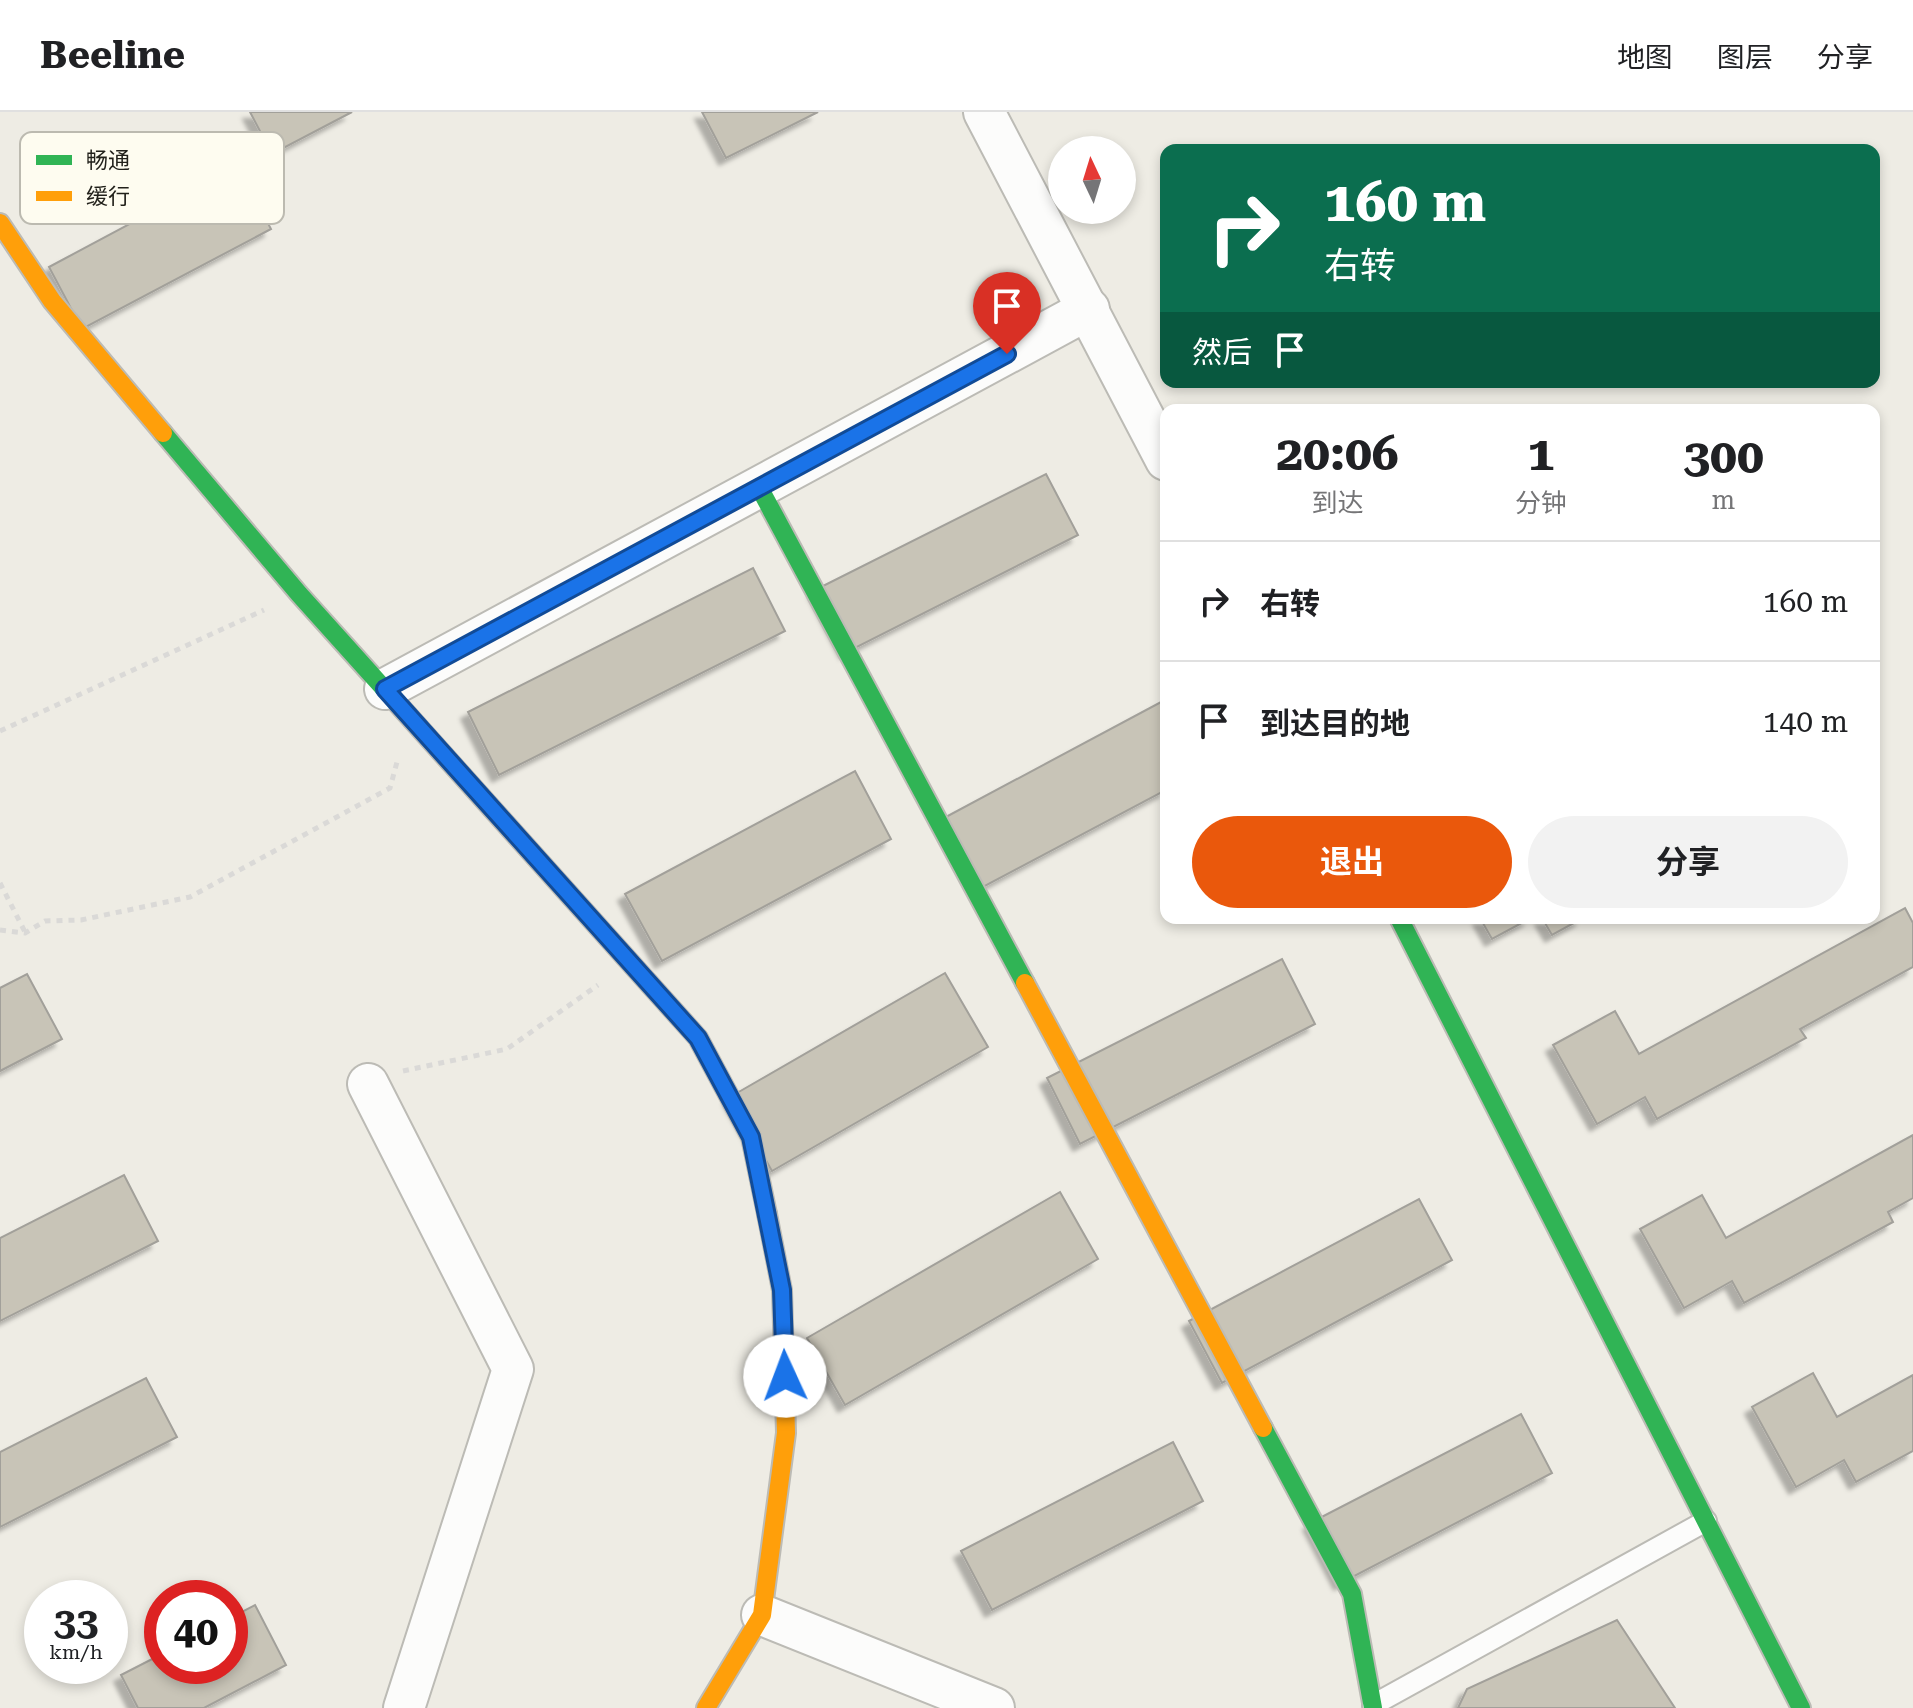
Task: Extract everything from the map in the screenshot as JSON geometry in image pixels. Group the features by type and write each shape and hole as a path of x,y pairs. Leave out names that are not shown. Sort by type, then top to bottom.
{"street":[{"path":"984,112 1160,448"},
{"path":"0,223 52,301 299,594 698,1038 751,1137 779,1275 786,1433 762,1615 706,1708"},
{"path":"397,702 759,487 1089,309"},
{"path":"759,487 1352,1594 1373,1707"},
{"path":"1402,924 1801,1708"},
{"path":"368,1084 513,1369 404,1708"},
{"path":"762,1615 994,1708"}],"lane":[{"path":"1373,1707 1706,1521"}],"path":[{"path":"0,731 299,594"},
{"path":"0,930 25,933 45,921 81,920 190,897 390,788 397,702"},
{"path":"0,883 25,933"},
{"path":"368,1084 408,1069 507,1049 632,962"}],"building":[{"path":"250,112 352,112 284,148 284,132 260,132"},
{"path":"702,112 818,112 726,158"},
{"path":"129,224 268,224 271,229 82,329 49,267"},
{"path":"1046,474 1078,535 847,652 815,590"},
{"path":"753,568 785,631 499,775 468,712"},
{"path":"1160,703 1160,793 981,888 944,818"},
{"path":"855,771 891,839 662,961 625,894"},
{"path":"1905,908 1913,923 1913,967 1800,1029 1806,1038 1657,1119 1645,1097 1597,1124 1553,1045 1615,1011 1639,1054"},
{"path":"1483,924 1520,924 1492,939"},
{"path":"1546,924 1572,924 1552,935"},
{"path":"1282,959 1315,1024 1080,1144 1047,1078"},
{"path":"945,973 988,1047 772,1171 730,1097"},
{"path":"27,974 62,1039 0,1071 0,988"},
{"path":"1913,1135 1913,1198 1888,1212 1893,1222 1744,1303 1732,1281 1684,1308 1640,1229 1702,1195 1726,1238"},
{"path":"124,1175 158,1241 0,1321 0,1238"},
{"path":"1060,1192 1098,1259 845,1405 807,1338"},
{"path":"1419,1199 1452,1260 1222,1383 1189,1321"},
{"path":"1813,1373 1837,1417 1913,1375 1913,1451 1856,1482 1844,1460 1796,1487 1752,1407"},
{"path":"146,1378 177,1437 0,1527 0,1452"},
{"path":"1521,1414 1552,1473 1341,1583 1310,1523"},
{"path":"1173,1442 1203,1501 992,1610 961,1551"},
{"path":"255,1605 286,1665 204,1708 138,1708 126,1684 128,1671 144,1663 144,1684 248,1684 248,1609"},
{"path":"1617,1620 1675,1708 1458,1708 1467,1689"}],"traffic: fast":[{"path":"163,433 299,594 698,1038 751,1137 767,1214"},
{"path":"759,487 1025,983"},
{"path":"1402,924 1801,1708"},
{"path":"1263,1428 1352,1594 1373,1708"}],"traffic: slow":[{"path":"0,223 52,301 163,433"},
{"path":"1025,983 1263,1428"},
{"path":"706,1708 762,1615 786,1433 782,1290 767,1214"}],"route":[{"path":"785,1376 782,1290 751,1137 698,1038 385,689 1007,354"}]}
